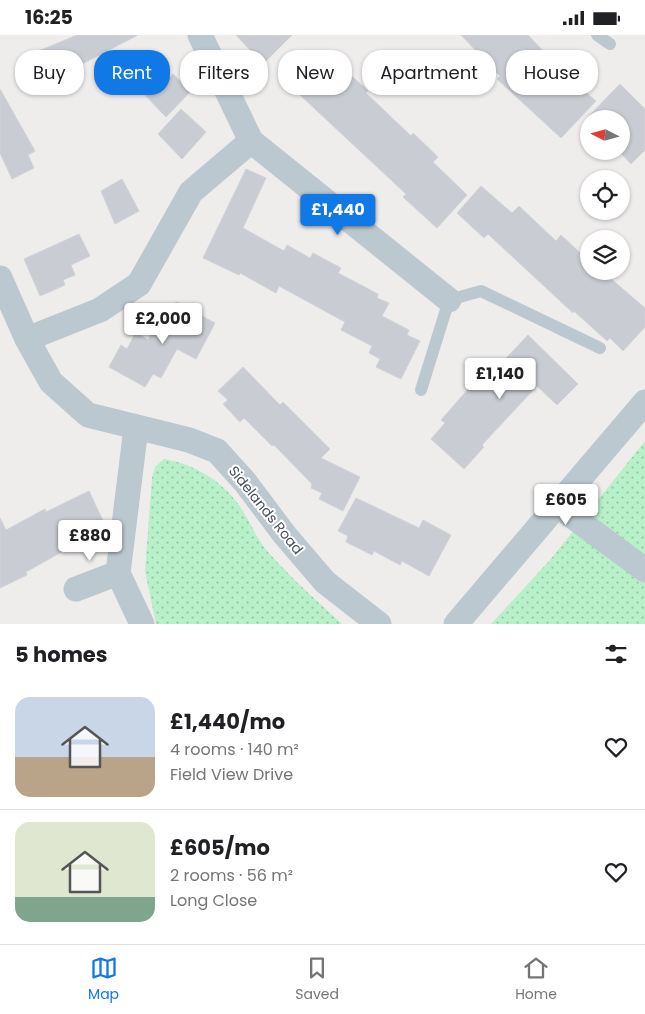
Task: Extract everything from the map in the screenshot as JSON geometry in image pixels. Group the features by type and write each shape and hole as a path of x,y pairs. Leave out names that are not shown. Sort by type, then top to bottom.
{"street":[{"path":"200,35 251,141 449,300"},
{"path":"27,339 100,310 139,284 191,192 251,141"},
{"name":"Sidelands Road","path":"0,278 27,339 51,382 88,415 189,440 217,451 246,482 284,534 325,582 379,624"},
{"path":"456,624 645,402"},
{"path":"136,428 118,573 142,624"},
{"path":"557,505 645,570"},
{"path":"76,589 118,573"}],"lane":[{"path":"597,35 610,44"},
{"path":"421,390 449,300 480,291 600,348"}],"green space":[{"path":"645,441 645,624 491,624 550,560"},
{"path":"164,459 184,464 203,473 228,492 244,512 268,552 342,624 156,624 145,571 152,478 155,467"}],"building":[{"path":"77,35 138,35 109,50 94,50 94,58 84,63 84,50 41,50"},
{"path":"236,35 292,35 268,59 268,50 250,50"},
{"path":"461,35 528,35 542,50 506,50 506,87 497,79 500,76 496,72 496,50 475,50"},
{"path":"173,74 180,81 180,95 187,95 166,117 145,95 170,95 170,78"},
{"path":"352,76 362,85 362,95 368,95 411,136 413,133 438,157 433,162 467,195 437,228 403,197 406,194 300,95 352,95"},
{"path":"620,84 645,109 645,150 631,164 627,160 630,160 630,110 595,110"},
{"path":"0,89 35,151 28,155 34,168 12,179 0,153"},
{"path":"514,95 589,95 596,101 587,110 580,110 580,118 561,138"},
{"path":"181,109 206,132 182,159 158,134"},
{"path":"246,169 266,178 243,228 284,251 287,245 310,258 313,253 341,268 338,273 378,294 377,298 389,303 382,316 409,330 407,335 420,341 401,379 376,367 380,359 369,353 372,346 341,330 345,322 279,286 276,293 240,273 239,275 203,258"},
{"path":"122,179 139,211 115,224 101,191"},
{"path":"481,186 512,213 519,206 556,241 561,235 580,253 580,280 612,280 645,308 645,327 623,351 610,338 607,341 574,311 573,313 488,234 484,238 457,213"},
{"path":"79,234 90,256 71,265 75,275 63,280 65,285 40,296 24,259"},
{"path":"176,302 215,323 196,359 177,349 161,378 153,374 145,387 109,367 121,345 127,349 136,332 148,340 165,309 171,312"},
{"path":"528,335 578,384 557,405 537,386 482,445 484,447 464,469 431,439 445,423 441,420 470,387 472,390 492,368 495,370"},
{"path":"243,367 280,405 283,402 330,449 321,458 360,477 343,511 319,499 322,493 311,488 312,484 274,445 272,446 244,418 240,422 223,404 228,400 218,391"},
{"path":"89,491 106,527 26,572 27,575 0,588 0,518 6,530 45,509 46,512"},
{"path":"356,498 419,528 423,520 451,535 429,576 402,561 400,565 374,551 372,555 346,542 348,536 338,531"}]}
